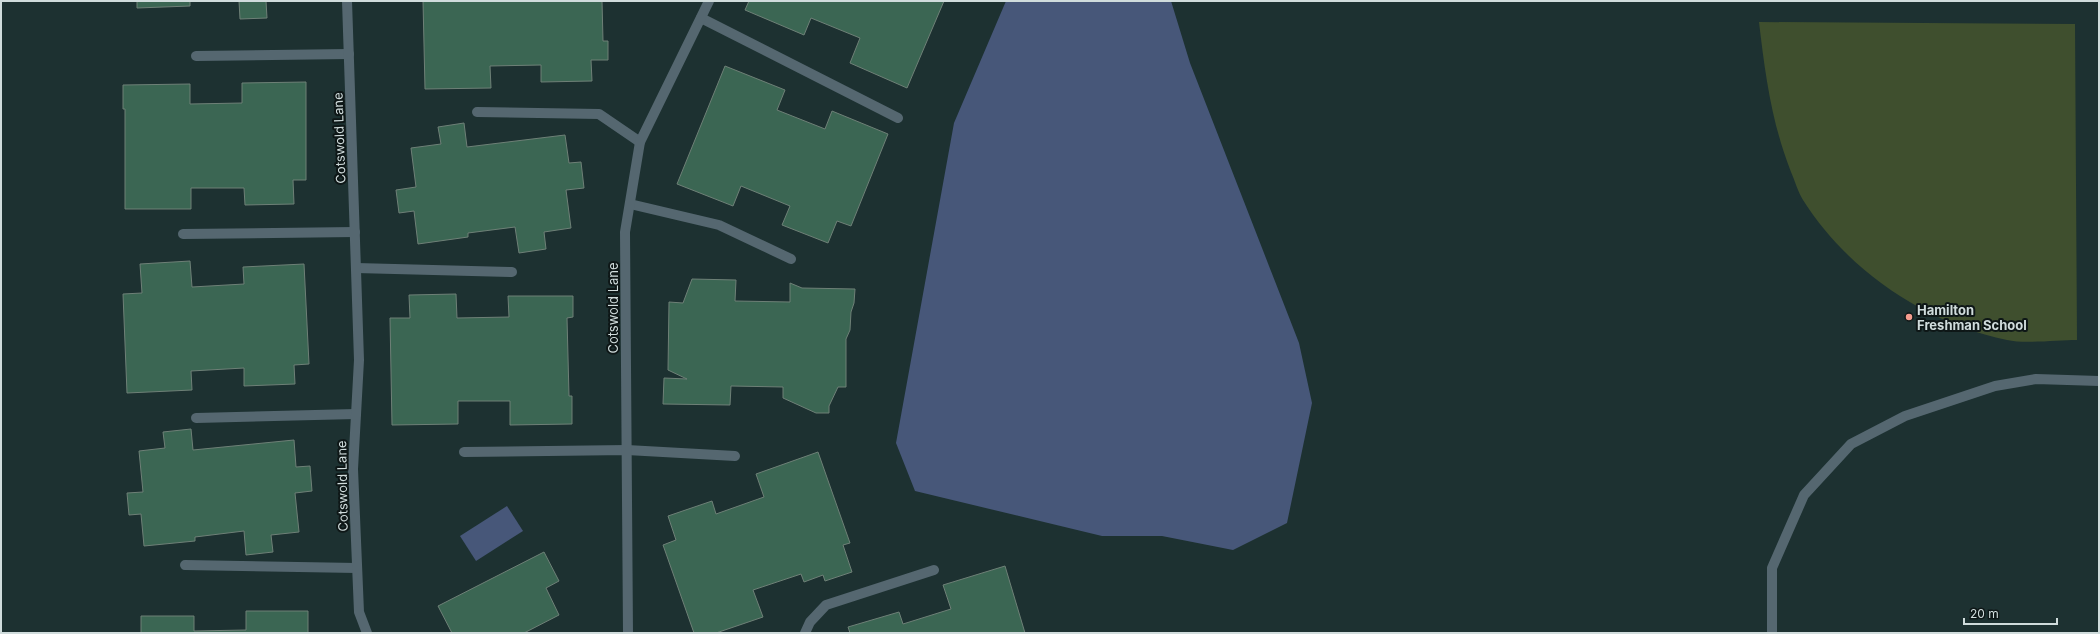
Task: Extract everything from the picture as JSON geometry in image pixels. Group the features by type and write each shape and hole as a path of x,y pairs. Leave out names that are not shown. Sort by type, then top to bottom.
{"street":[{"name":"Cotswold Lane","path":"347,1 359,360 353,469 359,612 367,633"},
{"name":"Cotswold Lane","path":"628,633 625,232 640,142 709,1"},
{"path":"702,18 898,118"},
{"path":"196,56 349,54"},
{"path":"477,112 599,114 640,142"},
{"path":"630,204 720,225 791,259"},
{"path":"183,234 355,232"},
{"path":"356,268 512,272"},
{"path":"1772,633 1772,568 1804,495 1852,444 1905,416 1995,386 2036,379 2099,381"},
{"path":"196,418 356,414"},
{"path":"464,452 627,450 735,456"},
{"path":"185,566 357,568"},
{"path":"805,633 810,622 826,605 934,570"}],"green space":[{"path":"1759,22 2075,24 2077,340 2032,342 2007,340 1977,332 1947,321 1918,307 1891,290 1866,271 1842,249 1821,226 1803,200 1784,154 1770,98"}],"water":[{"path":"1006,1 1171,1 1190,63 1299,343 1312,403 1287,523 1233,550 1162,536 1102,536 915,491 896,443 954,123"},
{"path":"507,506 523,531 476,561 460,536"}],"building":[{"path":"137,1 190,1 190,6 137,8"},
{"path":"239,1 266,1 267,18 240,19"},
{"path":"423,1 602,1 603,41 608,41 608,60 591,60 592,81 541,82 541,65 490,66 491,88 425,89"},
{"path":"749,1 944,1 907,88 850,63 860,38 811,18 804,35 745,10"},
{"path":"725,66 785,90 777,110 825,129 832,111 888,134 851,226 837,221 828,243 782,225 790,206 741,186 733,206 677,184"},
{"path":"306,82 306,180 293,180 294,204 245,205 244,188 191,188 191,209 125,209 125,109 123,109 123,85 190,84 190,104 242,103 242,83"},
{"path":"464,123 467,147 565,135 569,163 581,162 584,188 566,190 571,228 544,232 546,249 519,253 515,227 468,233 468,237 418,244 414,211 399,213 396,190 416,187 411,148 441,144 438,127"},
{"path":"190,261 192,287 244,284 243,267 304,264 309,364 294,365 295,384 244,386 244,368 191,371 192,390 127,393 123,294 142,293 140,264"},
{"path":"692,279 736,280 735,301 790,302 790,283 802,288 855,289 850,330 846,339 846,387 838,387 829,406 829,413 816,413 783,398 783,387 731,386 730,405 663,404 664,378 687,379 668,370 669,302 683,303"},
{"path":"456,294 457,318 509,317 508,296 573,296 573,317 567,318 569,396 572,396 572,424 510,425 510,401 458,401 458,424 392,425 390,318 410,318 409,295"},
{"path":"191,429 193,450 294,440 296,467 310,466 312,491 295,493 299,532 271,535 273,552 246,555 244,531 195,537 195,541 144,546 141,514 129,515 127,493 143,492 139,451 165,448 163,432"},
{"path":"818,452 850,543 843,545 852,572 825,581 823,575 804,582 801,574 753,590 763,617 716,633 694,633 663,545 676,540 668,516 712,501 716,514 764,497 756,474"},
{"path":"544,552 559,581 546,588 559,615 524,633 452,633 438,606"},
{"path":"1005,566 1025,633 850,633 848,627 899,612 903,624 951,609 943,585"},
{"path":"246,611 308,611 308,633 141,633 141,616 194,616 194,631 246,630"}],"place":[{"name":"Hamilton Freshman School","path":"1909,317"}]}
